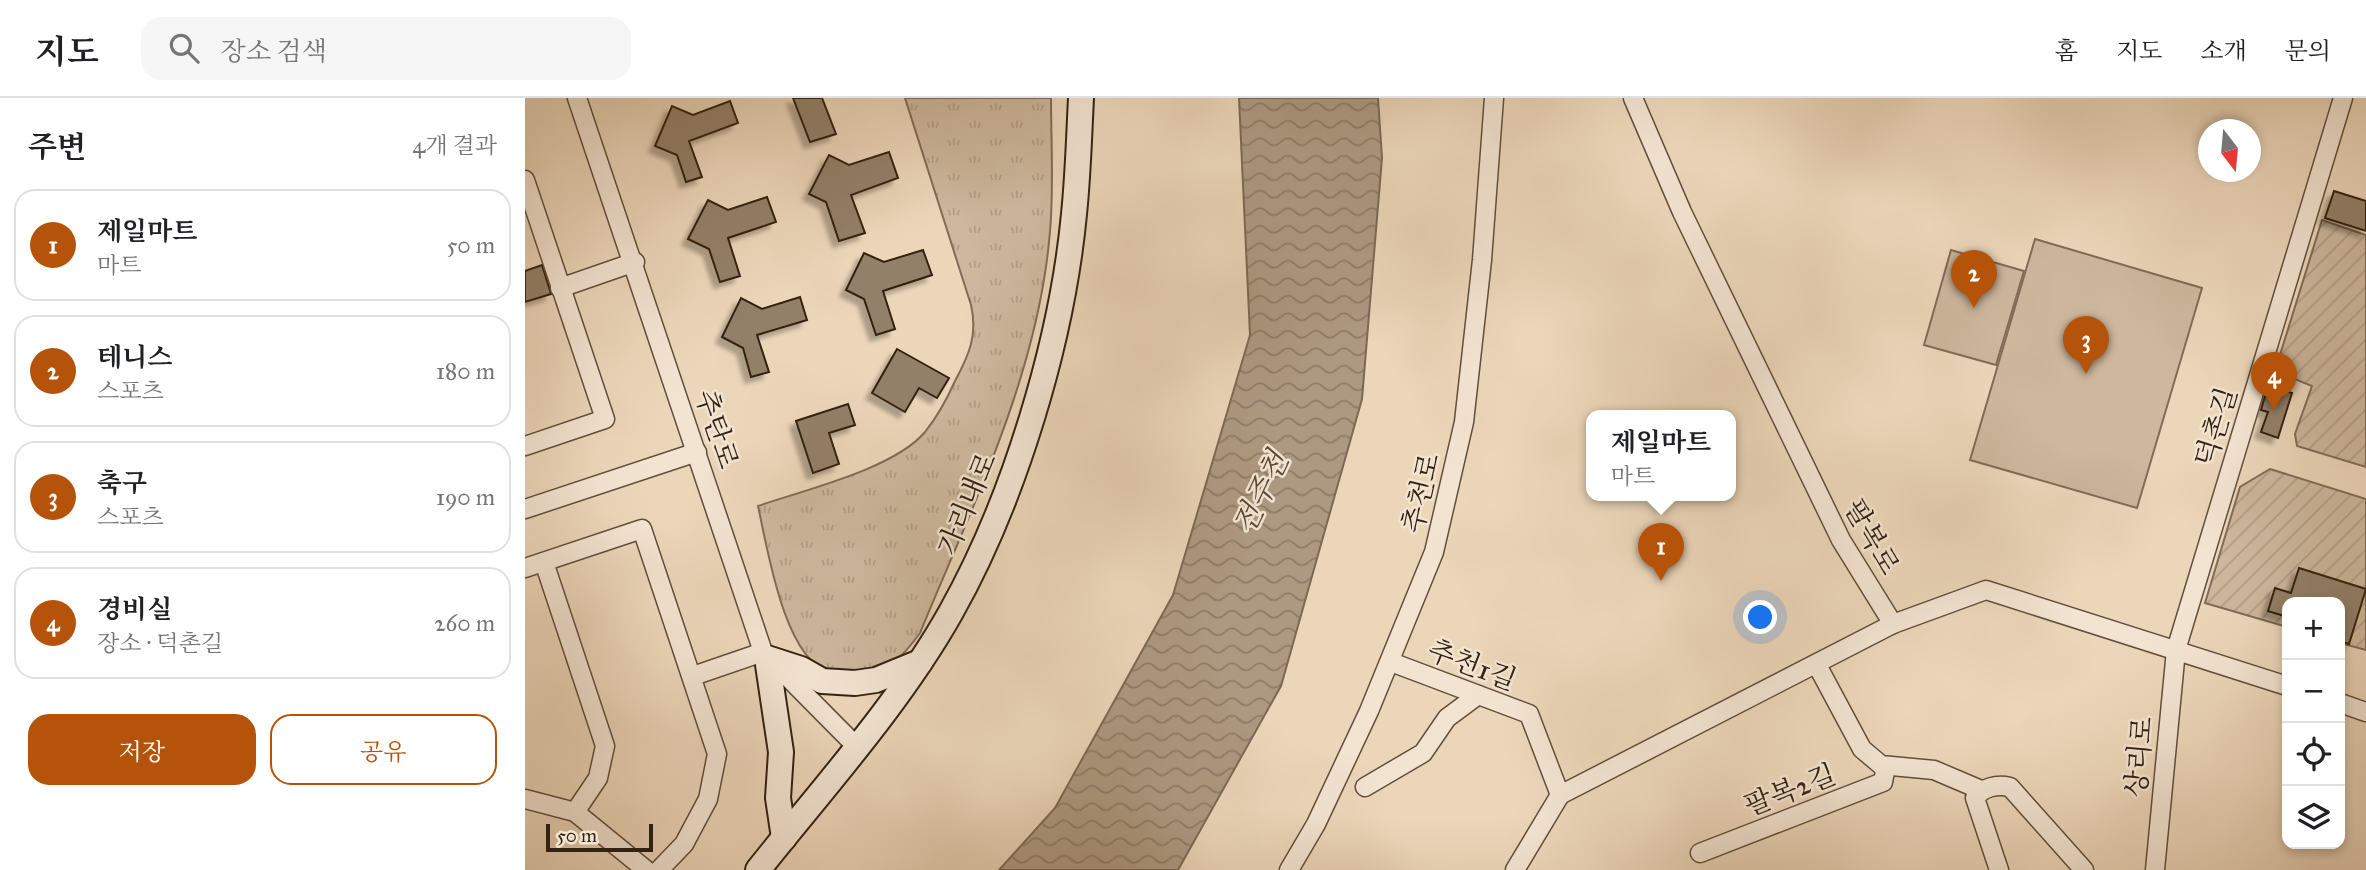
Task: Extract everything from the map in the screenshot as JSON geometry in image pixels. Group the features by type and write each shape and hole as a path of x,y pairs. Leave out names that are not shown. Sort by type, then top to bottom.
{"street":[{"name":"추탄로","path":"577,98 635,262 765,655 856,746"},
{"name":"가리내로","path":"758,870 920,662 951,612 977,561 1024,444 1055,326 1072,230 1081,98"},
{"name":"추천로","path":"1289,870 1317,824 1391,662 1434,552 1464,422 1482,260 1494,98"},
{"name":"팔복로","path":"1633,98 1682,212 1841,540 1893,624"},
{"name":"덕촌길","path":"2176,650 2343,98"},
{"path":"525,180 605,419 525,446"},
{"path":"561,288 635,262"},
{"path":"525,509 697,452"},
{"path":"525,568 642,529 717,754 708,799 684,844 659,870"},
{"path":"544,562 605,746 598,778 575,812"},
{"path":"1515,870 1560,795 1893,624 1986,590 2282,684"},
{"name":"상리로","path":"2155,870 2176,650"},
{"path":"693,676 765,655 801,669 822,681 855,683 876,680 920,662"},
{"path":"765,655 781,752 778,799 784,838"},
{"name":"추천1길","path":"1391,662 1528,714 1560,795"},
{"name":"팔복2길","path":"1700,853 1883,782 1886,765 1881,765 1862,748 1817,665"},
{"path":"1366,787 1423,753 1447,718 1478,695"},
{"path":"2345,705 2366,712"},
{"path":"1886,765 1934,770 1981,790"},
{"path":"1999,870 1975,797 1981,790 2002,785 2010,787 2084,870"},
{"path":"525,799 575,812 646,870"}],"green space":[{"path":"905,98 1051,98 1050,231 1033,335 1018,386 982,486 920,633 900,657 886,667 867,672 832,673 813,663 800,646 789,624 773,573 758,506 847,477 892,457 911,445 925,432 941,408 964,362 973,335 971,305"},
{"path":"2322,220 2366,235 2366,467 2297,446 2295,434 2312,386 2275,371"},
{"path":"2035,239 2202,288 2137,508 1970,460"},
{"path":"1951,250 2024,271 1996,365 1924,345"},
{"path":"2270,469 2366,499 2366,650 2345,644 2345,597 2282,597 2282,626 2205,603 2240,487"}],"water":[{"name":"전주천","path":"1239,98 1378,98 1382,158 1362,399 1281,686 1178,870 999,870 1055,808 1173,595 1250,335"}],"building":[{"path":"793,98 822,98 836,134 810,142"},
{"path":"730,101 738,123 689,141 702,177 686,182 677,155 655,146 672,106 693,115"},
{"path":"889,152 898,178 851,195 865,233 839,241 826,202 809,194 829,155 849,165"},
{"path":"2334,191 2366,201 2366,231 2325,218"},
{"path":"767,197 776,222 728,238 740,276 720,282 709,249 688,239 708,200 728,210"},
{"path":"923,250 932,275 883,291 895,329 876,335 864,299 846,290 864,253 884,262"},
{"path":"542,265 551,294 525,302 525,271"},
{"path":"800,297 807,320 757,335 769,372 751,377 743,348 722,337 741,298 762,309"},
{"path":"897,349 949,378 937,398 919,388 905,412 872,393"},
{"path":"2268,386 2292,393 2278,438 2261,432 2268,412 2261,410"},
{"path":"848,404 855,425 829,433 839,464 813,473 796,421"},
{"path":"2299,568 2366,589 2349,644 2345,643 2345,597 2282,597 2282,615 2268,611 2275,588 2291,593"}],"place":[{"name":"테니스","path":"1974,308"},
{"name":"축구","path":"2086,374"},
{"name":"경비실","path":"2274,410"},
{"name":"제일마트","path":"1661,581"}]}
